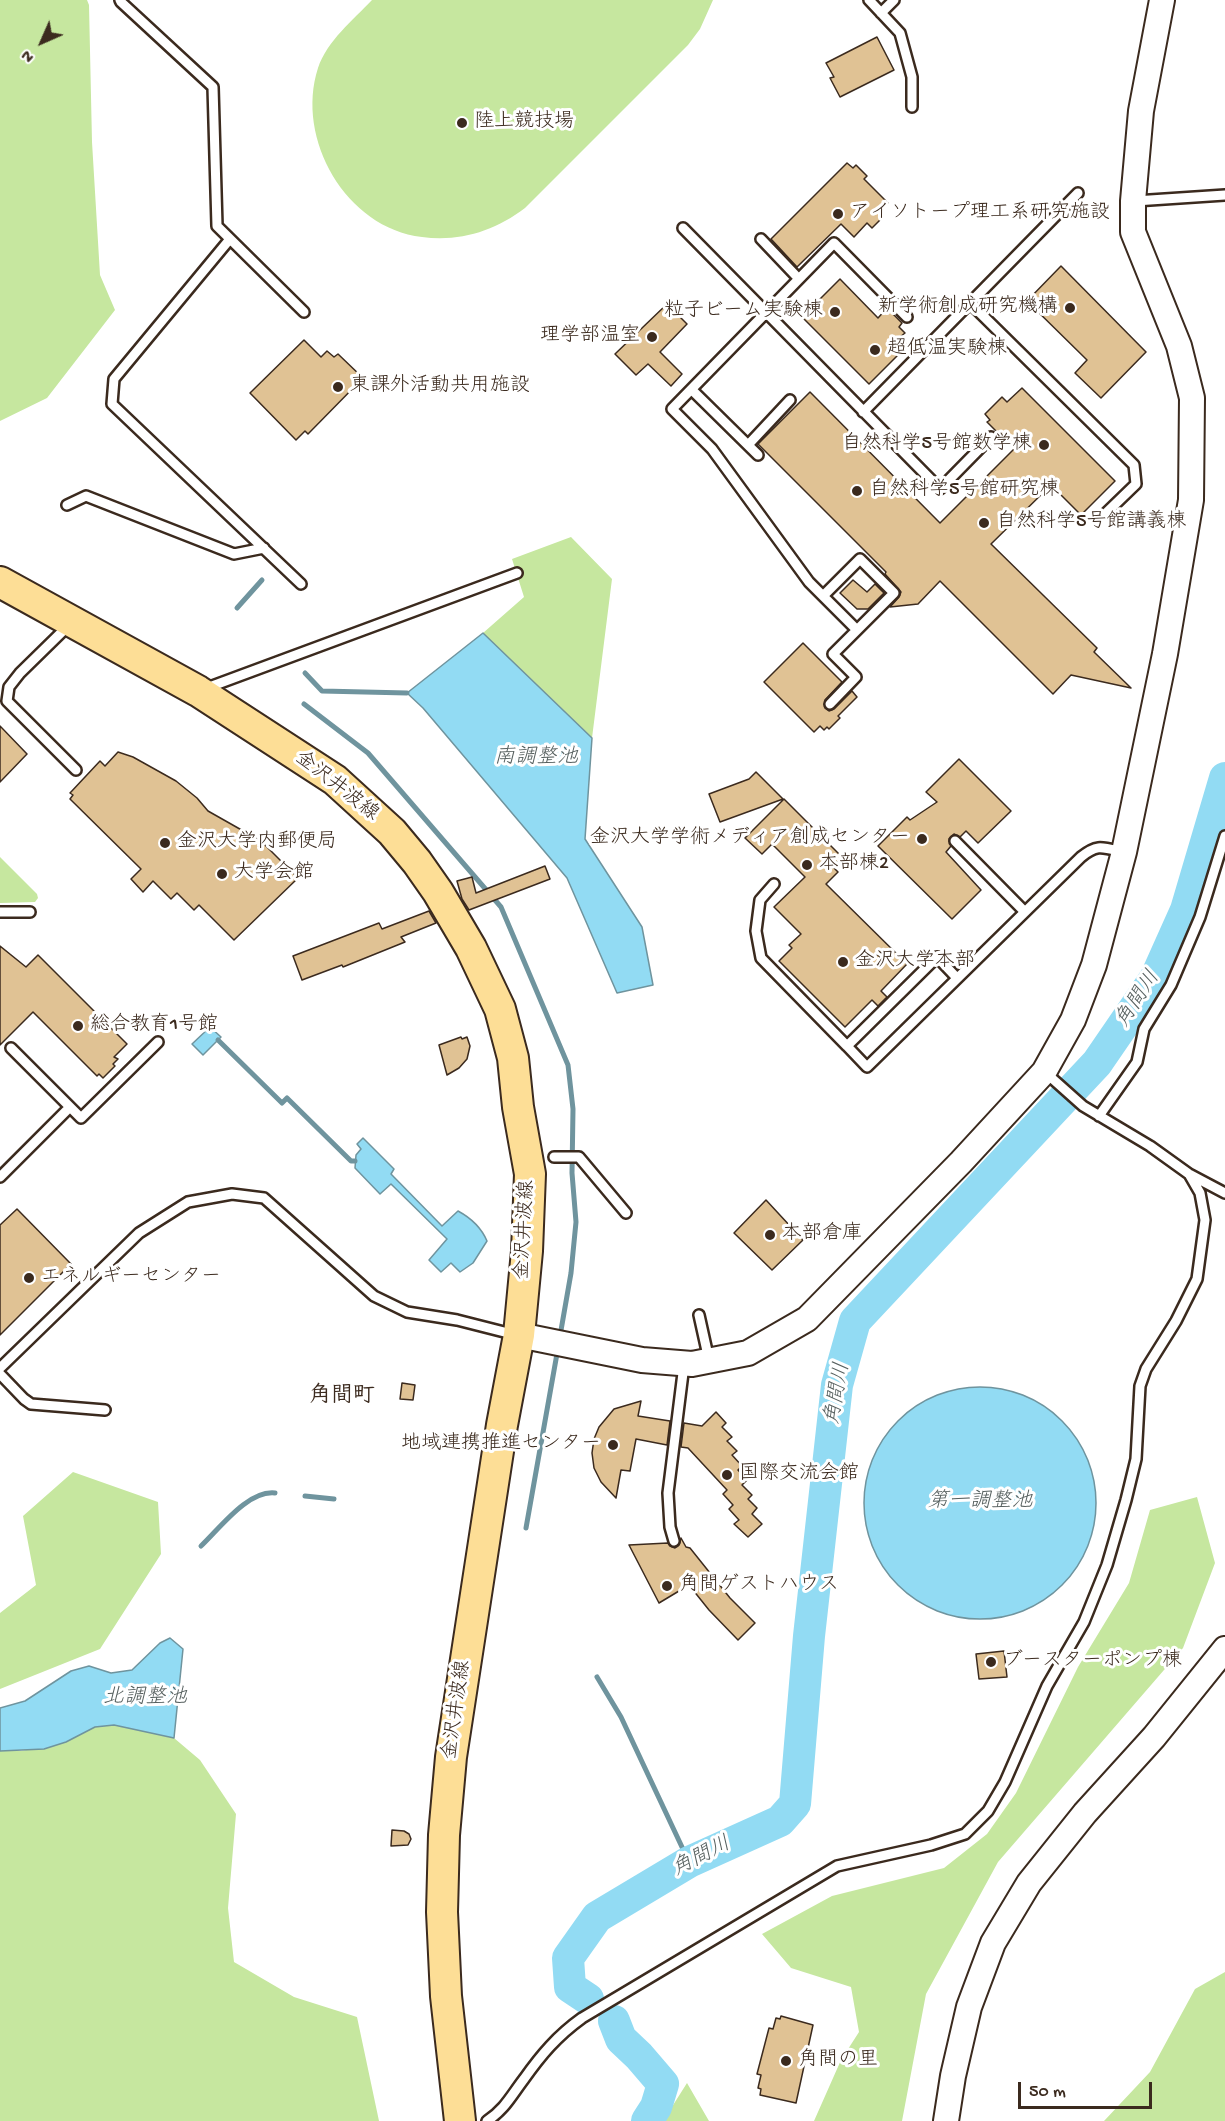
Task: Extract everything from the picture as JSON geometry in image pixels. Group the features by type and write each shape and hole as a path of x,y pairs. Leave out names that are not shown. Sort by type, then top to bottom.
{"main road":[{"name":"金沢井波線","path":"0,582 198,691 335,780 392,832 417,862 438,892 471,948 500,1009 513,1058 518,1107 530,1174 527,1251 519,1335 500,1437 451,1757 444,1835 442,1912 446,1996 460,2121"}],"street":[{"path":"519,1335 642,1360 685,1363 748,1353 807,1319 961,1162 1052,1079 1094,965 1124,852 1165,654 1191,500 1192,398 1182,357 1133,232 1133,201 1141,111 1162,0"},
{"path":"946,2121 953,2076 969,2007 993,1942 1029,1883 1085,1813 1154,1737 1225,1649"}],"lane":[{"path":"120,0 213,87 217,226 304,312"},
{"path":"869,0 900,33 912,77 912,107"},
{"path":"881,13 894,0"},
{"path":"863,412 1078,193"},
{"path":"1133,201 1225,195"},
{"path":"683,228 765,314 940,489 991,437"},
{"path":"230,239 114,379 112,404 301,585"},
{"path":"760,239 799,279"},
{"path":"857,630 809,582 712,449 672,409 834,243 907,317"},
{"path":"970,303 1134,465 1136,484 1105,514"},
{"path":"692,390 758,455"},
{"path":"748,445 790,400"},
{"path":"67,505 86,496 234,554 264,548"},
{"path":"822,596 860,559 894,593 833,654 856,678 830,704"},
{"path":"198,691 517,573"},
{"path":"72,621 20,673 9,687 7,701 76,770"},
{"path":"1099,1116 1137,1062 1144,1029 1171,985 1200,917 1225,836"},
{"path":"955,841 1024,912"},
{"path":"774,884 760,900 756,931 761,958 867,1067 1091,849 1100,846 1124,852"},
{"path":"0,912 30,912"},
{"path":"847,1046 936,957 957,978"},
{"path":"11,1047 81,1118 158,1042"},
{"path":"1052,1079 1083,1106 1150,1146 1189,1174 1225,1193"},
{"path":"0,1177 70,1107"},
{"path":"557,1157 579,1157 626,1213"},
{"path":"487,2121 501,2112 524,2078 560,2034 582,2018 837,1866 965,1834 988,1811 1005,1782 1047,1686 1084,1622 1107,1565 1136,1459 1140,1386 1146,1369 1176,1321 1197,1279 1205,1220 1200,1193 1189,1174"},
{"path":"0,1368 139,1233 188,1202 232,1194 264,1198 374,1296 407,1312 457,1320 519,1335"},
{"path":"699,1315 709,1360"},
{"path":"674,1541 670,1527 668,1493 685,1363"},
{"path":"0,1374 31,1404 105,1410"}],"green space":[{"path":"0,0 87,0 89,5 92,142 100,275 115,310 47,398 0,421"},
{"name":"陸上競技場","path":"372,0 713,0 700,29 688,45 525,208 489,229 463,236 436,238 395,230 370,217 350,198 333,176 321,150 314,123 313,95 318,68 334,40"},
{"path":"571,537 612,579 592,738 483,633 524,597 512,559"},
{"path":"0,857 37,894 38,898 35,902 0,903"},
{"path":"73,1472 158,1502 161,1554 100,1649 0,1689 0,1613 36,1585 23,1516"},
{"path":"1197,1497 1215,1563 1183,1648 998,1862 926,1994 902,2121 814,2121 841,2060 859,2032 851,1987 791,1968 762,1934 832,1896 944,1868 987,1834 1016,1793 1078,1667 1129,1583 1150,1510"},
{"path":"114,1725 174,1738 200,1760 236,1814 228,1908 234,1962 294,1997 357,2017 379,2121 0,2121 0,1751 21,1751 66,1742 95,1727"},
{"path":"1225,1972 1225,2121 1104,2121 1150,2072 1195,1989"},
{"path":"687,2083 709,2121 663,2121"}],"water":[{"name":"南調整池","path":"483,633 592,738 585,839 642,927 653,985 617,993 567,878 423,708 407,693"},
{"path":"210,1027 221,1037 203,1055 192,1044"},
{"path":"363,1138 394,1169 391,1174 442,1226 458,1211 479,1227 487,1241 473,1263 460,1272 451,1263 441,1272 429,1260 447,1239 391,1184 380,1194 355,1168 356,1155 361,1149 357,1144"},
{"name":"第一調整池","path":"980,1387 1014,1392 1024,1396 1044,1407 1062,1421 1076,1439 1087,1459 1091,1469 1096,1503 1091,1537 1087,1547 1076,1567 1062,1585 1044,1599 1024,1610 1014,1614 980,1619 946,1614 936,1610 916,1599 898,1585 884,1567 873,1547 869,1537 864,1503 869,1469 873,1459 884,1439 898,1421 916,1407 936,1396 946,1392"},
{"name":"北調整池","path":"170,1638 183,1649 174,1738 114,1725 95,1727 66,1742 44,1749 0,1751 0,1708 25,1701 71,1671 89,1666 111,1673 132,1670 160,1643"}],"building":[{"path":"877,37 894,70 840,97 830,78 834,77 826,63"},
{"name":"アイソトープ理工系研究施設","path":"847,163 853,168 856,165 867,176 864,179 888,203 878,211 883,217 872,228 867,223 854,237 841,224 797,267 771,239"},
{"path":"1061,266 1146,352 1101,398 1075,373 1087,360 1027,301"},
{"path":"840,279 878,318 887,308 902,323 899,327 905,333 900,337 908,345 869,384 802,317"},
{"path":"667,304 687,324 660,352 682,374 671,386 648,364 636,375 615,354"},
{"name":"東課外活動共用施設","path":"304,340 321,357 327,351 334,357 338,354 363,378 308,434 305,431 296,440 250,393"},
{"path":"1022,388 1115,481 1081,515 1051,485 991,544 1097,648 1094,652 1131,688 1071,675 1053,694 940,581 918,604 890,607 901,592 885,574 886,572 758,444 810,392 940,523 1014,449 987,422 990,420 985,414 1002,397 1007,402"},
{"path":"853,580 867,592 875,584 884,593 868,609 857,609 840,593"},
{"path":"803,643 842,682 825,700 825,708 829,711 834,709 852,691 857,697 829,729 827,727 824,730 820,726 814,732 764,682"},
{"path":"0,726 27,754 0,782"},
{"path":"118,752 133,757 176,781 197,798 208,811 261,841 298,878 234,940 199,905 194,910 177,893 171,899 153,881 143,892 131,879 141,869 70,799 73,795 70,793 100,761 105,766"},
{"name":"金沢大学学術メディア創成センター","path":"959,759 1011,811 978,843 966,831 960,837 954,834 949,839 951,846 946,852 981,890 952,919 878,846 907,817 910,820 937,802 926,792"},
{"path":"756,772 783,799 720,822 709,794 749,779"},
{"path":"784,799 842,857 832,866 838,872 826,884 907,964 881,991 887,997 878,1006 872,1000 845,1027 779,961 792,948 789,945 801,934 774,907 805,877 772,844 762,854 745,838"},
{"path":"545,866 550,879 469,910 462,899 457,881 472,877 476,893"},
{"path":"429,911 436,923 401,937 405,942 343,967 342,965 302,980 293,956 379,923 382,929"},
{"name":"総合教育1号館","path":"0,946 26,967 38,955 127,1044 114,1057 118,1059 113,1064 115,1066 103,1078 99,1074 97,1076 33,1012 0,1045"},
{"path":"461,1037 462,1039 467,1037 470,1046 467,1059 459,1068 447,1075 439,1045"},
{"name":"本部倉庫","path":"766,1200 803,1240 772,1270 734,1233"},
{"name":"エネルギーセンター","path":"17,1209 71,1264 0,1335 0,1225"},
{"path":"402,1383 415,1385 413,1400 400,1399"},
{"name":"地域連携推進センター","path":"641,1401 638,1416 670,1421 667,1445 636,1439 630,1471 621,1470 616,1498 601,1482 594,1468 592,1453 594,1439 599,1427 614,1409"},
{"name":"国際交流会館","path":"716,1412 726,1423 722,1427 732,1437 727,1441 737,1451 732,1455 742,1466 738,1470 747,1480 742,1485 752,1495 748,1499 757,1508 752,1514 762,1524 748,1537 734,1524 739,1520 729,1509 733,1505 723,1494 727,1490 688,1448 681,1447 684,1423 702,1426"},
{"name":"角間ゲストハウス","path":"681,1538 686,1547 690,1548 730,1598 755,1623 738,1640 689,1585 659,1603 629,1545 668,1543 675,1548 679,1545"},
{"name":"ブースターポンプ棟","path":"1004,1651 1007,1677 979,1679 976,1654"},
{"path":"392,1830 409,1834 411,1839 408,1845 391,1846"},
{"name":"角間の里","path":"781,2016 813,2025 796,2103 760,2095 761,2089 758,2088 761,2075 757,2074 769,2028 773,2029 776,2018 780,2019"}],"waterway":[{"path":"237,608 262,580"},
{"path":"305,673 322,691 407,693"},
{"path":"304,704 368,753 501,907 568,1065 573,1109 572,1173 576,1222 571,1273 560,1336"},
{"name":"角間川","path":"588,1999 570,1987 568,1958 597,1917 689,1862 780,1821 795,1804 809,1636 837,1385 855,1321 1097,1063 1156,977 1186,910 1225,778"},
{"path":"218,1040 282,1103 287,1098 351,1161 355,1161"},
{"path":"526,1528 558,1348"},
{"path":"201,1546 245,1504 255,1497 275,1493"},
{"path":"305,1496 334,1499"},
{"path":"597,1677 621,1717 689,1862"},
{"name":"角間川","path":"614,2021 621,2039 663,2084 656,2107 647,2121"}],"place":[{"name":"陸上競技場","path":"462,123"},
{"name":"アイソトープ理工系研究施設","path":"838,214"},
{"name":"新学術創成研究機構","path":"1070,308"},
{"name":"粒子ビーム実験棟","path":"835,312"},
{"name":"理学部温室","path":"652,337"},
{"name":"超低温実験棟","path":"875,350"},
{"name":"東課外活動共用施設","path":"338,387"},
{"name":"自然科学5号館数学棟","path":"1044,445"},
{"name":"自然科学5号館研究棟","path":"857,491"},
{"name":"自然科学5号館講義棟","path":"984,523"},
{"name":"金沢大学学術メディア創成センター","path":"922,839"},
{"name":"金沢大学内郵便局","path":"165,843"},
{"name":"本部棟2","path":"807,865"},
{"name":"大学会館","path":"222,874"},
{"name":"金沢大学本部","path":"843,962"},
{"name":"総合教育1号館","path":"78,1026"},
{"name":"本部倉庫","path":"770,1235"},
{"name":"エネルギーセンター","path":"29,1278"},
{"name":"地域連携推進センター","path":"613,1445"},
{"name":"国際交流会館","path":"727,1475"},
{"name":"角間ゲストハウス","path":"667,1586"},
{"name":"ブースターポンプ棟","path":"991,1662"},
{"name":"角間の里","path":"786,2061"}],"district":[{"name":"角間町","path":"342,1398"}]}
